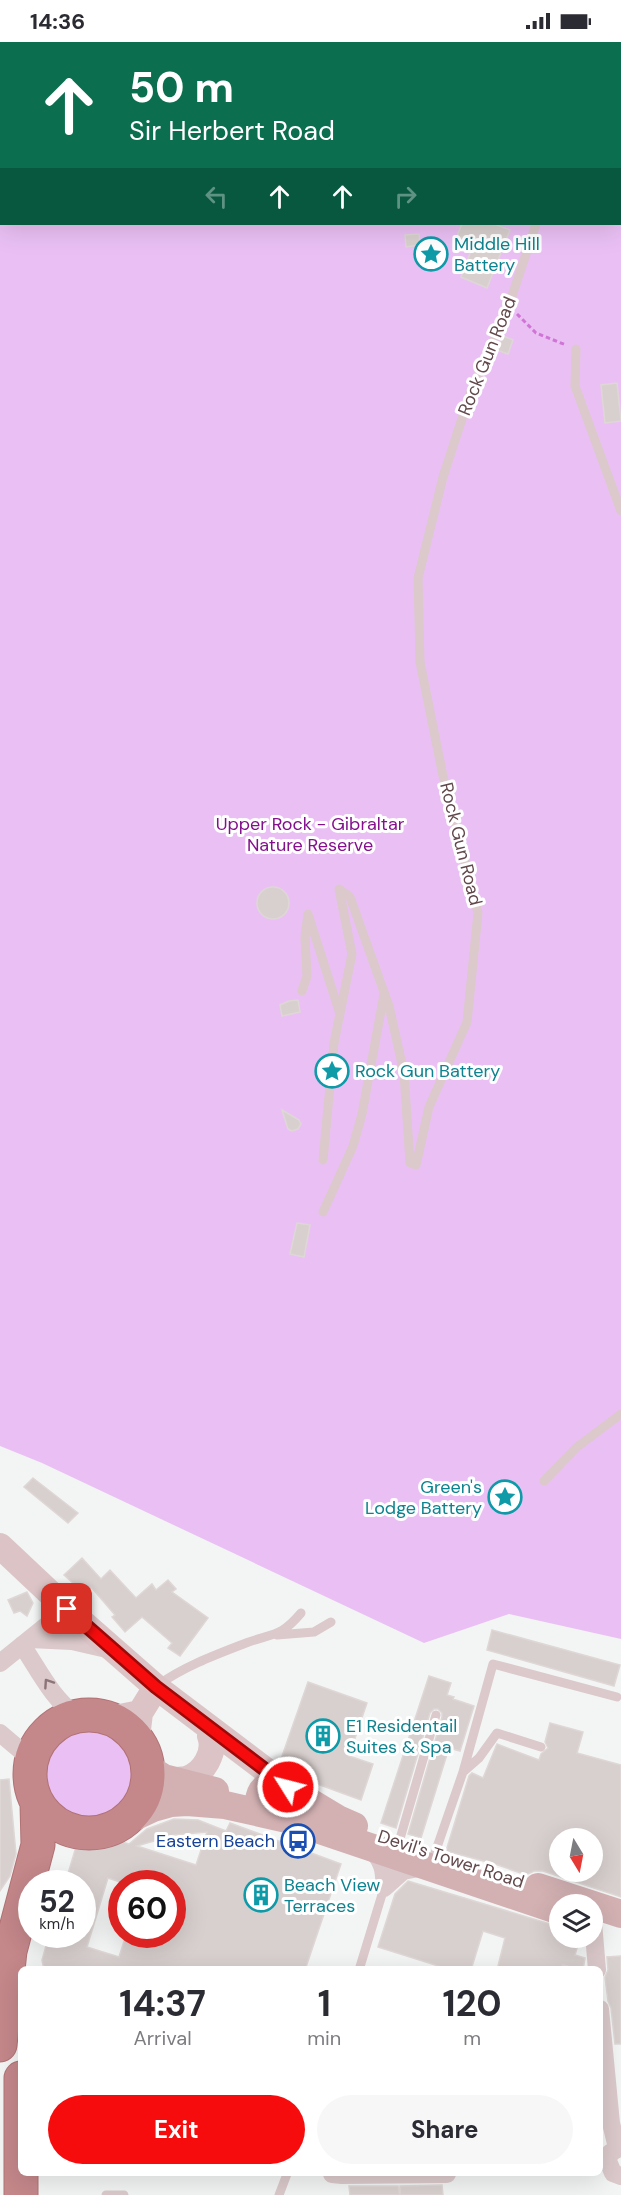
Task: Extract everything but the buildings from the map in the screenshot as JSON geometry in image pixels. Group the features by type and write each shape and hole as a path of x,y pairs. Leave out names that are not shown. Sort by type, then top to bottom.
{"highway":[{"path":"23,1957 39,1827 30,1766 36,1749 46,1734 60,1722 77,1716 94,1715 141,1744 145,1794 139,1806 125,1821 107,1830 87,1833 68,1843 55,1861 52,1870"},
{"path":"37,1803 53,1821 69,1829 87,1833"},
{"path":"0,2045 18,1976"},
{"path":"21,2176 21,2195"}],"main road":[{"path":"0,1546 67,1609 156,1687 205,1728 215,1730 273,1799"},
{"path":"141,1744 156,1687"},
{"path":"141,1744 186,1779 200,1770 212,1752 205,1728"},
{"path":"141,1744 247,1800 273,1799"},
{"path":"125,1821 153,1808 178,1802 209,1803 273,1799"},
{"name":"Devil's Tower Road","path":"273,1799 338,1819 399,1842 432,1860 549,1907"},
{"name":"Devil's Tower Road","path":"273,1799 368,1847 432,1860 621,1914"},
{"path":"603,1926 621,1932"}],"street":[{"path":"31,1638 46,1608 37,1580"},
{"path":"0,1663 67,1609"},
{"path":"31,1638 72,1641 116,1652"},
{"path":"31,1638 57,1697 67,1709 77,1716"},
{"path":"0,1733 26,1755 30,1766"},
{"path":"368,1847 382,1864 384,1888"},
{"path":"384,1888 403,1871 416,1868 432,1860"},
{"path":"595,1948 597,1966"},
{"path":"603,2071 613,2173 621,2176"}],"lane":[{"name":"Rock Gun Road","path":"339,1013 352,954 339,889 350,897 389,1006 404,1074 410,1163 416,1165 429,1107 467,1022 478,913 443,776 420,662 418,578 443,477 470,394 509,305 536,225"},
{"path":"576,349 575,386 621,511"},
{"path":"302,991 308,976 305,936 308,914 339,1013 323,1160"},
{"path":"323,1212 353,1146 362,1114 384,994"},
{"path":"544,1481 577,1447 621,1413"},
{"path":"275,1635 289,1626 301,1613"},
{"path":"156,1687 175,1673 255,1640 275,1635 315,1632 331,1622"},
{"path":"432,1860 463,1772 493,1664 617,1697"},
{"path":"399,1842 436,1715"},
{"path":"463,1772 479,1758 497,1733 541,1747"},
{"path":"360,1966 384,1888"},
{"path":"279,2195 286,2176"},
{"path":"621,2176 621,2187"},
{"path":"106,2195 124,2195"}],"path":[{"path":"509,305 536,333 576,349"}],"green space":[{"name":"Upper Rock - Gibraltar Nature Reserve","path":"0,225 621,225 621,1639 509,1614 424,1643 42,1463 0,1446"},
{"path":"91,1726 109,1730 124,1740 134,1755 138,1773 134,1791 124,1806 109,1816 91,1820 73,1816 58,1806 48,1791 44,1773 48,1755 58,1740 73,1730"}],"place":[{"name":"Middle Hill Battery","path":"431,254"},
{"name":"Rock Gun Battery","path":"332,1071"},
{"name":"Green's Lodge Battery","path":"505,1497"},
{"name":"E1 Residentail Suites & Spa","path":"323,1736"},
{"name":"Eastern Beach","path":"298,1841"},
{"name":"Beach View Terraces","path":"261,1895"}],"route":[{"path":"67,1609 156,1687 288,1787"}]}
